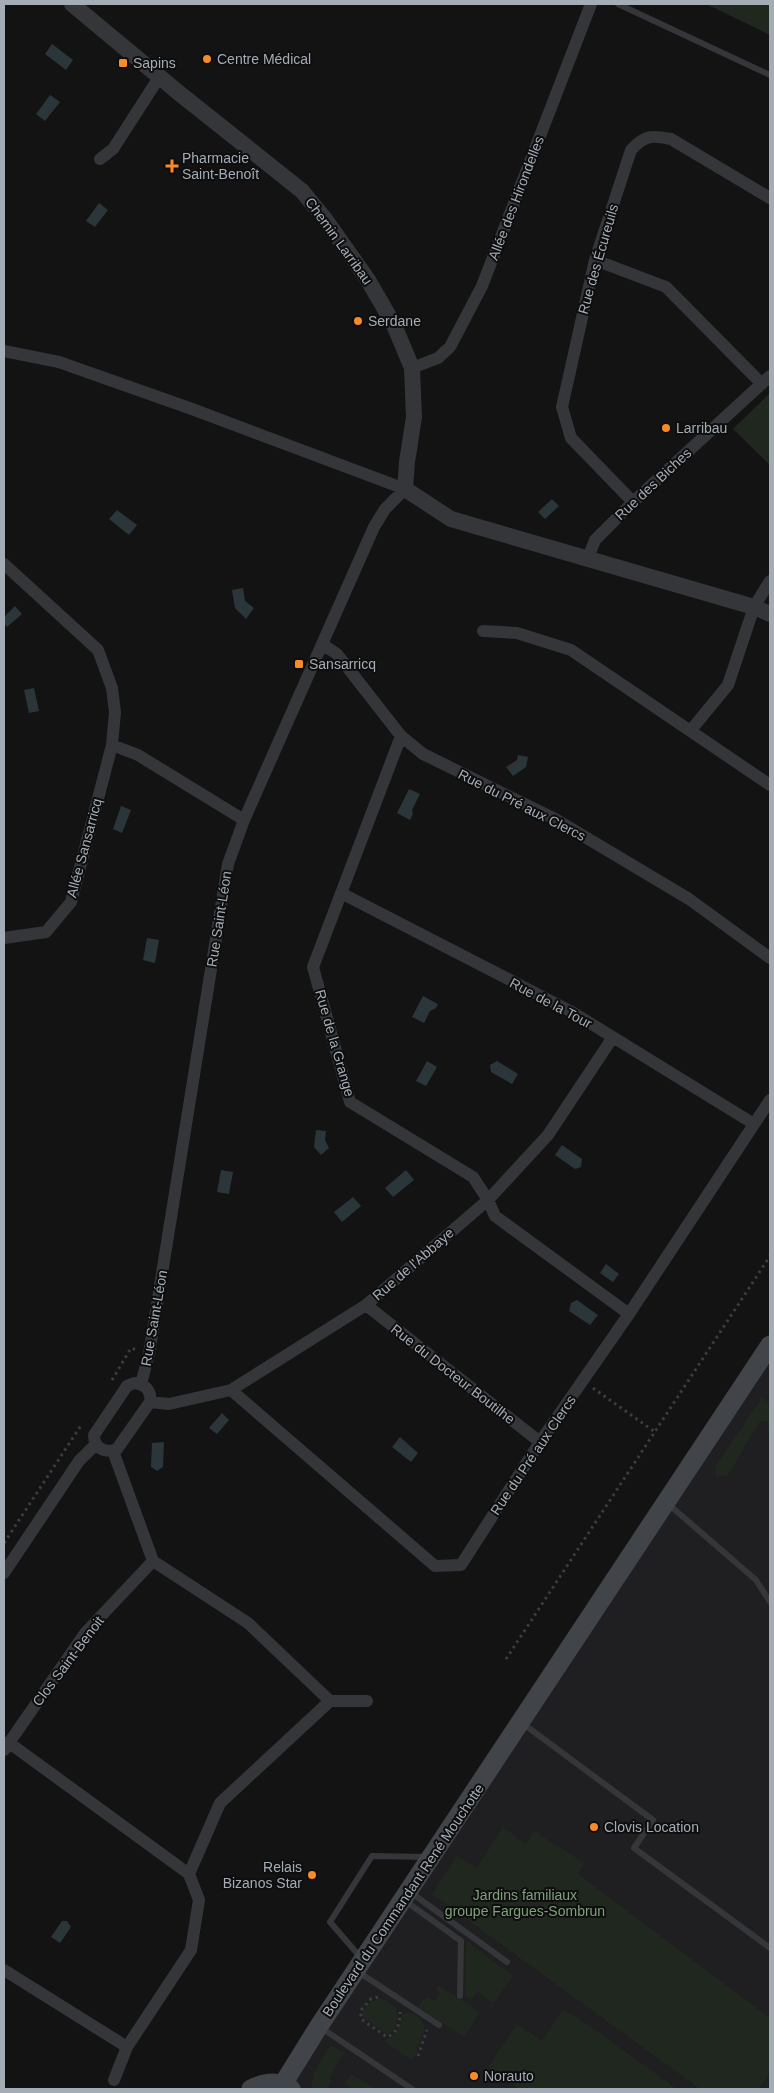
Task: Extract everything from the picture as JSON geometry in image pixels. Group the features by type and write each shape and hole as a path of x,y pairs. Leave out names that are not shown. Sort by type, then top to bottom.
{"main road":[{"name":"Boulevard du Commandant René Mouchotte","path":"287,2087 319,2026 770,1345"},
{"path":"251,2089 261,2084 272,2082 287,2087"}],"street":[{"name":"Chemin Larribau","path":"72,4 302,192 325,219 368,280 394,326 412,368 414,417 405,489"},
{"name":"Allée des Hirondelles","path":"412,368 438,358 450,347 482,286 591,4"},
{"path":"100,160 113,149 160,76"},
{"name":"Rue des Écureuils","path":"633,502 571,438 562,407 595,260 631,150 641,140 655,135 671,139 770,198"},
{"path":"595,260 666,287 766,380"},
{"path":"4,351 59,362 192,409 405,489 451,519 754,607 770,614"},
{"name":"Rue des Biches","path":"588,558 595,540 633,502 766,380"},
{"name":"Rue Saint-Léon","path":"142,1384 149,1354 228,864 244,820 374,527 385,509 405,489"},
{"name":"Allée Sansarricq","path":"4,938 46,932 71,902 112,745 115,712 112,688 98,650 6,571"},
{"path":"691,730 728,685 754,607 770,581"},
{"path":"484,631 516,633 571,650 770,785"},
{"name":"Rue du Pré aux Clercs","path":"322,644 337,654 401,736 423,754 564,824 688,899 770,958"},
{"name":"Rue de la Grange","path":"401,736 313,967 350,1102 474,1177 495,1216 629,1314"},
{"path":"112,745 138,755 244,820"},
{"name":"Rue de la Tour","path":"341,894 572,1012 754,1124"},
{"name":"Rue de l'Abbaye","path":"150,1402 169,1404 231,1390 366,1305 488,1200 548,1135 613,1038"},
{"name":"Rue du Pré aux Clercs","path":"231,1390 435,1566 460,1565 540,1442 629,1314 770,1100"},
{"name":"Rue du Docteur Boutilhe","path":"366,1305 540,1442"},
{"path":"134,1383 142,1384 150,1393 150,1402 117,1449 113,1451 103,1450 96,1444 94,1435 127,1386 134,1383"},
{"path":"4,1573 79,1461 96,1444"},
{"path":"113,1451 153,1561 248,1623 330,1701"},
{"name":"Clos Saint-Benoit","path":"153,1561 86,1632 6,1746 189,1874"},
{"path":"114,2080 127,2047 192,1950 199,1900 189,1874 220,1803 330,1701 367,1701"},
{"path":"4,1970 127,2047"}],"lane":[{"path":"618,4 770,75"},
{"path":"665,1501 756,1580 770,1602"},
{"path":"523,1720 653,1820 634,1848 770,1948"},
{"path":"432,1857 372,1856 330,1922 359,1965 393,1994 439,2025"},
{"path":"406,1895 507,1962"},
{"path":"406,1895 461,1940 460,1996"},
{"path":"319,2026 412,2089"}],"path":[{"path":"506,1659 770,1256"},
{"path":"582,1381 655,1432"},
{"path":"4,1542 64,1452"},
{"path":"393,1994 371,1999 361,2010 361,2018 387,2037 394,2034 399,2021 400,1999"},
{"path":"418,2056 427,2027 420,2012"}],"shaded area":[{"path":"52,44 73,60 66,70 45,54"},
{"path":"50,95 60,102 45,121 36,114"},
{"path":"99,203 108,210 95,227 86,221"},
{"path":"552,499 559,506 545,519 538,512"},
{"path":"117,510 137,525 129,535 109,519"},
{"path":"243,588 245,601 254,608 246,619 235,608 232,590"},
{"path":"15,606 22,614 7,627 4,623 4,617"},
{"path":"34,688 39,711 29,713 24,690"},
{"path":"518,755 528,757 526,767 513,776 506,767 517,760"},
{"path":"409,789 420,794 412,810 413,814 410,820 397,813"},
{"path":"121,806 131,810 122,833 113,829"},
{"path":"147,938 159,940 155,963 143,960"},
{"path":"423,996 438,1004 436,1008 430,1011 424,1023 412,1017"},
{"path":"427,1061 437,1067 426,1086 416,1081"},
{"path":"497,1061 518,1074 512,1084 491,1072 490,1065"},
{"path":"316,1130 326,1131 325,1140 329,1148 321,1155 314,1147"},
{"path":"562,1145 582,1159 581,1167 575,1169 555,1155"},
{"path":"221,1170 233,1172 229,1194 217,1192"},
{"path":"406,1170 414,1180 393,1197 385,1188"},
{"path":"353,1197 361,1206 342,1222 334,1212"},
{"path":"606,1264 619,1274 613,1282 600,1273"},
{"path":"577,1300 598,1315 590,1325 569,1311 571,1303"},
{"path":"770,1345 770,2089 291,2089 319,2026"},
{"path":"222,1413 229,1420 217,1434 209,1428"},
{"path":"400,1437 418,1453 411,1462 392,1447"},
{"path":"164,1442 163,1467 157,1471 151,1467 152,1443"},
{"path":"62,1921 67,1921 71,1927 60,1943 51,1937"}],"green space":[{"path":"706,4 770,4 770,35"},
{"path":"770,393 770,465 733,429"},
{"path":"762,1397 770,1404 770,1441 767,1421 760,1421 728,1475 716,1477 715,1467"},
{"name":"Jardins familiaux groupe Fargues-Sombrun","path":"503,1827 526,1844 534,1831 584,1863 578,1874 770,2018 770,2073 759,2089 700,2089 432,1894 457,1856 477,1868"},
{"path":"466,1940 513,1976 491,2008 489,2007 492,2003 478,1992 471,2000 465,1996"},
{"path":"438,1985 480,2012 464,2037 418,2007 423,1998 426,2000 428,1997 434,2001 440,1993 436,1990"},
{"path":"379,1999 386,2000 396,2008 397,2020 395,2027 387,2034 363,2017 367,2005"},
{"path":"563,2010 580,2019 677,2089 521,2089 488,2067 517,2024 542,2041"},
{"path":"408,2012 420,2018 425,2027 416,2054 411,2060 384,2041 397,2031 402,2015"},
{"path":"331,2045 344,2053 333,2070 328,2089 311,2089 314,2072"},
{"path":"351,2074 375,2089 352,2089 344,2084"}],"place":[{"name":"Centre Médical","path":"207,59"},
{"name":"Sapins","path":"123,63"},
{"name":"Pharmacie Saint-Benoît","path":"172,166"},
{"name":"Serdane","path":"358,321"},
{"name":"Larribau","path":"666,428"},
{"name":"Sansarricq","path":"299,664"},
{"name":"Clovis Location","path":"594,1827"},
{"name":"Relais Bizanos Star","path":"312,1875"},
{"name":"Norauto","path":"474,2076"}]}
